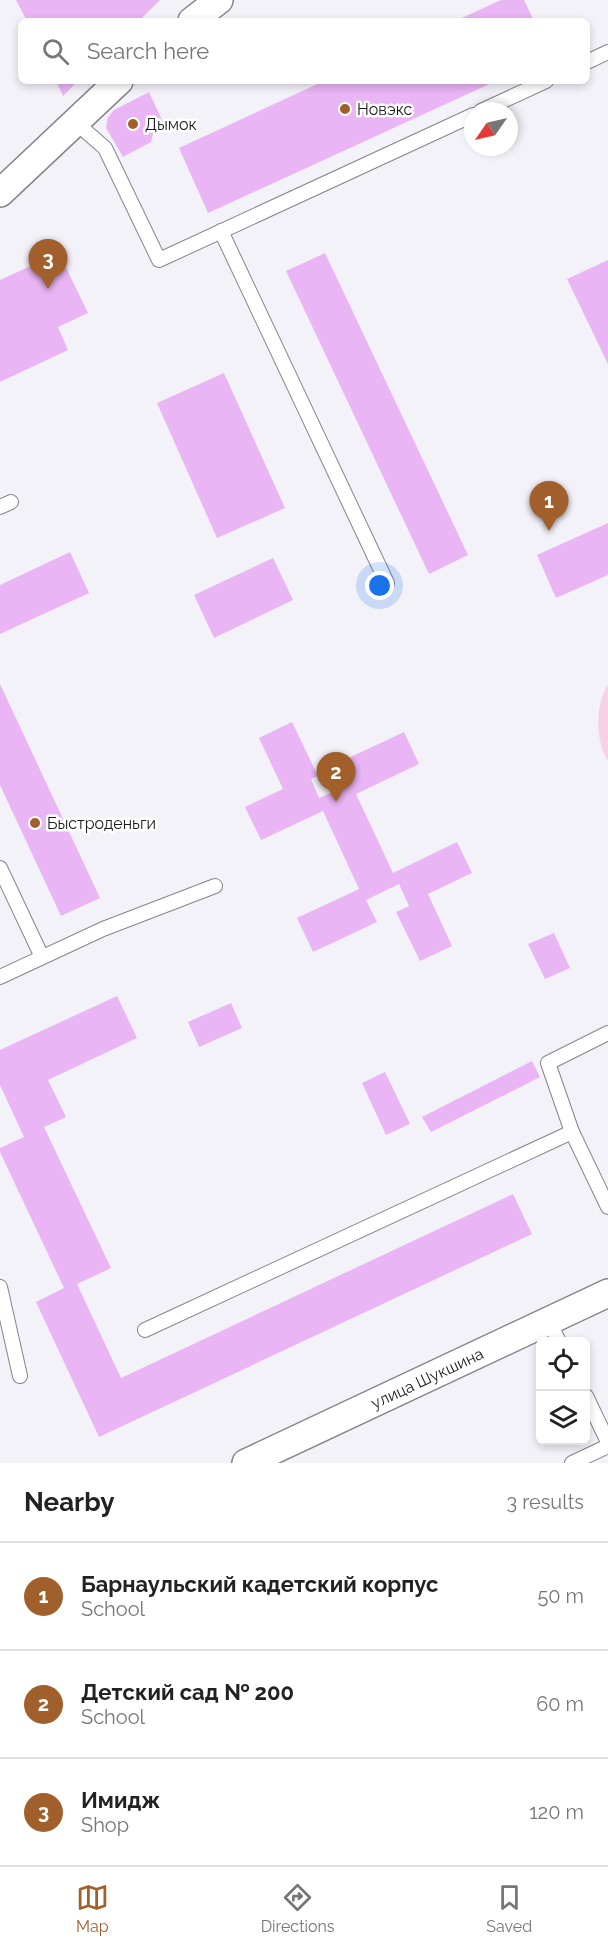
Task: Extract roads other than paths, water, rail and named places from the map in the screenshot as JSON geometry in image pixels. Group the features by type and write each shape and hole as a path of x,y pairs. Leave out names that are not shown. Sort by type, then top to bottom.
{"street":[{"path":"196,18 219,0"},
{"path":"0,193 116,84"},
{"name":"улица Шукшина","path":"246,1463 554,1331 608,1293"}],"lane":[{"path":"590,61 608,52"},
{"path":"500,102 540,84"},
{"path":"75,122 105,148 159,260 464,119"},
{"path":"221,231 387,583"},
{"path":"0,868 42,957"},
{"path":"0,977 103,929 215,886"},
{"path":"608,1033 548,1063 572,1132 608,1206"},
{"path":"145,1330 572,1132"},
{"path":"0,1287 20,1376"},
{"path":"572,1463 608,1444 590,1406"}],"place":[{"name":"Новэкс","path":"345,109"},
{"name":"Дымок","path":"133,124"},
{"name":"Имидж","path":"48,289"},
{"name":"Барнаульский кадетский корпус","path":"549,531"},
{"name":"Детский сад № 200","path":"336,802"},
{"name":"Быстроденьги","path":"35,823"}]}
